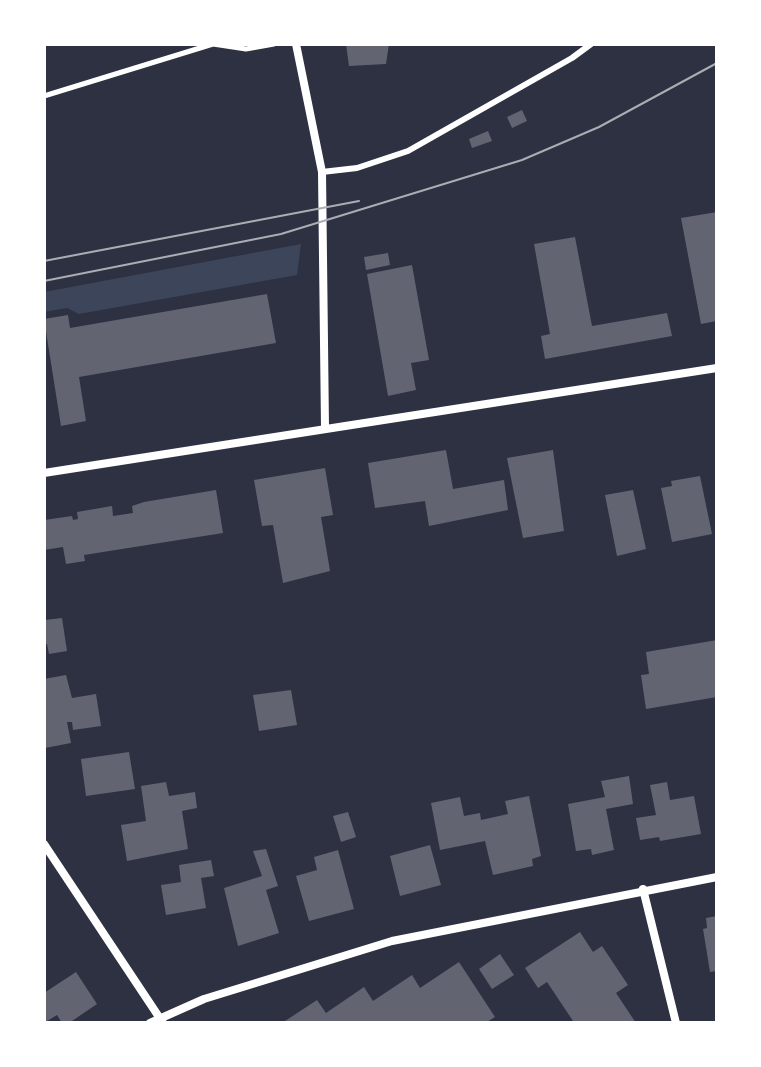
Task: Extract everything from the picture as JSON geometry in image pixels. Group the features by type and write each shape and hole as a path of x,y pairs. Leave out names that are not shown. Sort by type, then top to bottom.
{"street":[{"path":"296,44 322,172 325,428"},
{"path":"44,473 717,368"},
{"path":"44,844 161,1020"},
{"path":"150,1023 204,999 392,941 643,889 717,877"},
{"path":"643,889 676,1023"}],"lane":[{"path":"322,172 357,168 408,151 591,44"}],"path":[{"path":"44,96 213,44 246,49 274,44"}],"shaded area":[{"path":"301,244 297,275 79,314 67,308 44,312 44,292"}],"building":[{"path":"346,44 389,44 386,64 349,66"},
{"path":"522,110 527,121 512,128 507,117"},
{"path":"488,131 492,141 472,148 469,139"},
{"path":"717,212 717,321 701,324 681,218"},
{"path":"575,237 592,326 667,313 672,336 545,359 541,336 550,334 534,244"},
{"path":"388,253 390,265 366,270 364,257"},
{"path":"412,265 429,360 411,363 416,390 388,396 367,274"},
{"path":"267,294 276,343 79,377 86,421 61,426 44,319 68,315 70,328"},
{"path":"446,450 453,489 504,480 508,510 429,526 425,501 375,508 368,463"},
{"path":"553,450 564,531 523,538 507,458"},
{"path":"325,468 333,515 321,517 330,571 283,583 273,525 262,526 254,480"},
{"path":"700,476 712,534 672,542 661,488 672,486 671,481"},
{"path":"216,490 223,533 84,555 85,561 66,564 63,547 44,550 44,520 72,516 73,520 78,519 77,512 112,506 113,516 133,513 132,506 144,502"},
{"path":"633,490 646,549 617,556 605,495"},
{"path":"62,618 67,651 49,654 47,644 44,644 44,620"},
{"path":"717,640 717,697 646,709 641,675 649,674 646,652"},
{"path":"66,675 72,698 96,694 101,726 73,730 72,722 67,722 71,743 45,748 44,679"},
{"path":"291,690 297,725 259,731 253,695"},
{"path":"129,752 135,789 86,796 81,759"},
{"path":"629,776 633,804 606,809 614,850 592,855 591,849 576,851 568,804 605,797 601,781"},
{"path":"166,782 169,796 195,792 197,808 182,811 188,849 127,861 121,825 146,821 141,786"},
{"path":"667,782 670,800 694,796 701,834 660,841 659,837 640,840 636,818 656,815 650,785"},
{"path":"529,796 541,856 532,859 533,866 493,875 485,841 440,850 431,803 460,797 464,816 480,813 481,820 508,814 505,801"},
{"path":"348,812 356,837 341,842 333,816"},
{"path":"430,845 441,885 400,896 390,856"},
{"path":"266,849 278,886 266,890 279,933 238,946 224,888 262,876 253,851"},
{"path":"338,850 354,909 309,921 296,876 317,870 314,857"},
{"path":"211,860 214,876 201,878 206,908 166,915 161,885 181,882 179,865"},
{"path":"717,916 717,971 710,972 703,929 707,928 706,918"},
{"path":"580,932 593,952 602,946 628,985 616,993 636,1023 570,1023 573,1021 547,982 538,988 525,968"},
{"path":"500,954 514,975 492,989 479,969"},
{"path":"459,962 495,1017 485,1023 282,1023 317,1000 326,1013 364,987 373,1001 412,975 420,988"},
{"path":"76,972 97,1004 69,1023 62,1023 57,1015 44,1023 44,993"}],"tram line":[{"path":"44,281 281,234 522,160 599,127 717,63"},
{"path":"44,261 359,201"}]}
